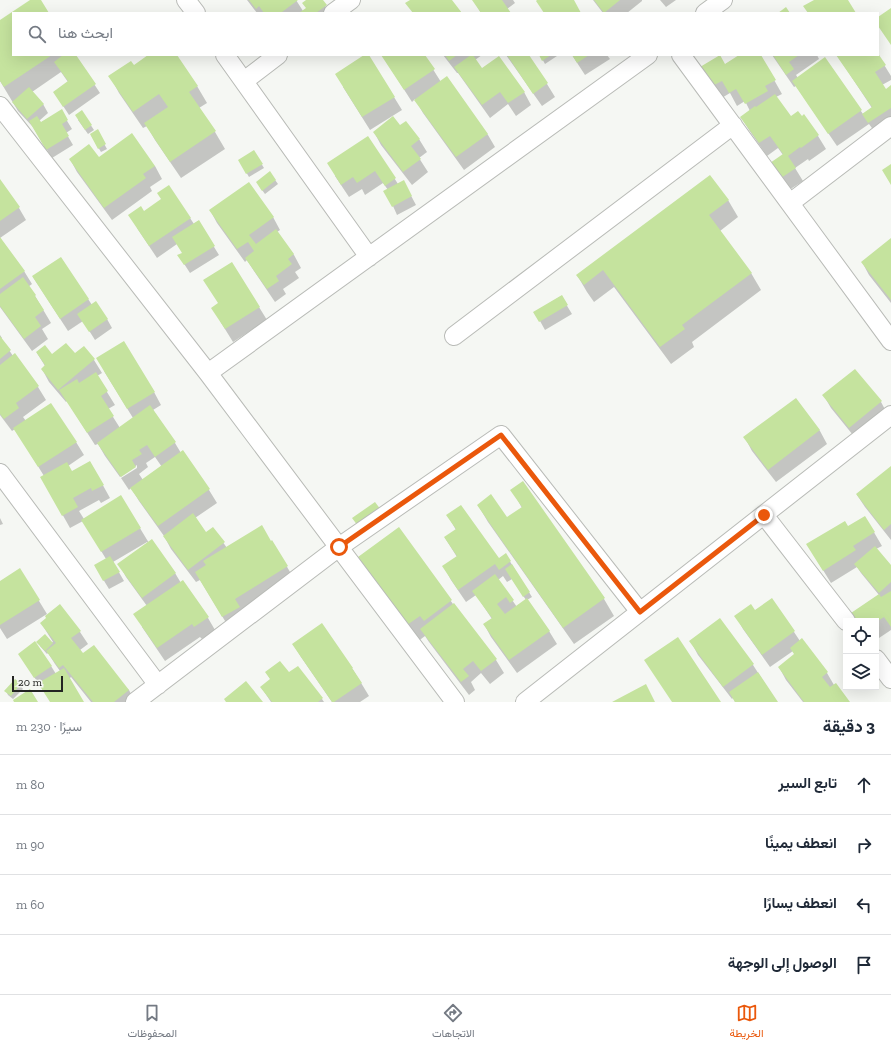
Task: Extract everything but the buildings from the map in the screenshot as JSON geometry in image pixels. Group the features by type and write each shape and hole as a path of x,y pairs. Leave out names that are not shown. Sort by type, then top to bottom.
{"street":[{"path":"186,0 195,12"},
{"path":"335,12 351,0"},
{"path":"706,12 723,0"},
{"path":"226,56 369,257"},
{"path":"244,80 277,56"},
{"path":"208,373 647,56"},
{"path":"683,56 891,341"},
{"path":"0,106 208,373 456,702"},
{"path":"454,336 733,125"},
{"path":"790,203 891,126"},
{"path":"525,702 891,416"},
{"path":"135,702 339,547 501,435 640,612"},
{"path":"0,473 158,686"},
{"path":"764,515 844,618"},
{"path":"879,664 891,679"}],"route":[{"path":"339,547 501,435 640,612 764,515"}]}
